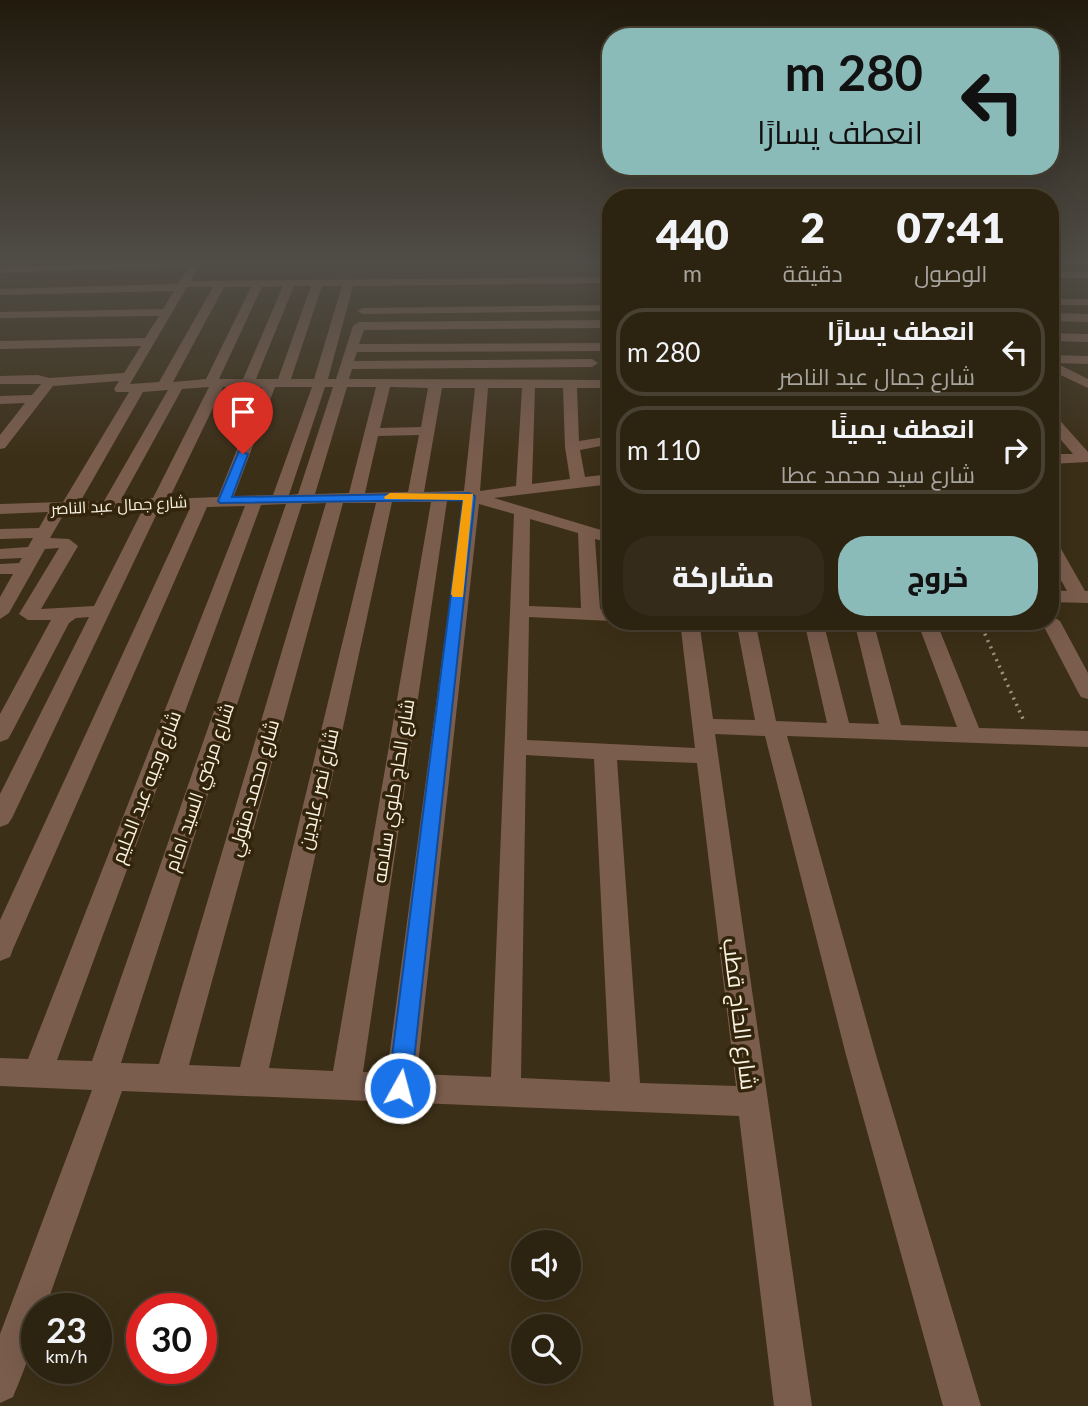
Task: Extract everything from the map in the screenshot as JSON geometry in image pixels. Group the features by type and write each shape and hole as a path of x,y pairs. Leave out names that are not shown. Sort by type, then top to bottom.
{"street":[{"path":"2,608 63,508 129,385 150,329"},
{"path":"110,505 198,329"},
{"path":"0,818 156,503 238,329"},
{"path":"248,383 271,329"},
{"path":"225,501 299,329"},
{"path":"294,499 320,383 340,329"},
{"path":"294,499 343,383 359,329"},
{"path":"1059,330 1088,330"},
{"path":"1059,337 1088,338"},
{"path":"0,345 144,348"},
{"path":"352,348 602,346"},
{"path":"590,347 595,384"},
{"path":"0,356 144,348"},
{"path":"1059,359 1088,360"},
{"path":"348,365 592,363"},
{"path":"1059,369 1083,379"},
{"path":"0,380 38,379 49,382 129,385 602,384"},
{"path":"1059,381 1083,379"},
{"path":"0,445 49,382"},
{"name":"شارع محمد متولي","path":"170,1079 346,497 372,432 384,383"},
{"path":"415,496 436,383"},
{"path":"400,1088 469,496 475,467 482,383"},
{"path":"506,1092 523,500 529,383"},
{"path":"570,384 572,447 579,485"},
{"path":"0,400 37,399"},
{"path":"0,423 18,423"},
{"path":"1059,426 1080,444 1084,459 1059,459"},
{"path":"372,432 427,431"},
{"path":"572,447 602,442"},
{"path":"1059,443 1080,444"},
{"path":"523,500 602,481"},
{"name":"شارع الحاج حلوي سلامه","path":"346,1086 440,496"},
{"name":"شارع جمال عبد الناصر","path":"0,509 346,497 469,496 523,500 602,535"},
{"name":"شارع نصر عابدين","path":"251,1082 385,497"},
{"name":"شارع مرضي السيد امام","path":"0,1384 107,1076 294,499"},
{"name":"شارع وجيه عبد الحليم","path":"37,1073 255,500"},
{"path":"0,949 201,502"},
{"path":"586,530 591,614"},
{"path":"0,534 37,549"},
{"path":"0,554 66,543 69,546 28,614 66,615 101,611"},
{"path":"0,569 37,549"},
{"path":"1059,558 1083,597"},
{"path":"1059,596 1083,597"},
{"path":"520,611 602,615"},
{"path":"0,734 61,619 66,615"},
{"name":"شارع الحاج قطب","path":"690,630 793,1406"},
{"path":"747,630 771,728 860,1055 962,1406"},
{"path":"815,630 840,731"},
{"path":"865,630 892,732"},
{"path":"930,630 971,735"},
{"path":"1055,630 1088,692"},
{"path":"702,726 1088,739"},
{"path":"516,747 707,756"},
{"path":"605,752 626,1097"},
{"path":"0,1072 751,1102"}],"path":[{"path":"983,630 1031,737"}],"slow traffic":[{"path":"390,497 469,496 458,594"}],"route":[{"path":"243,454 225,501 469,496 400,1088"}]}
